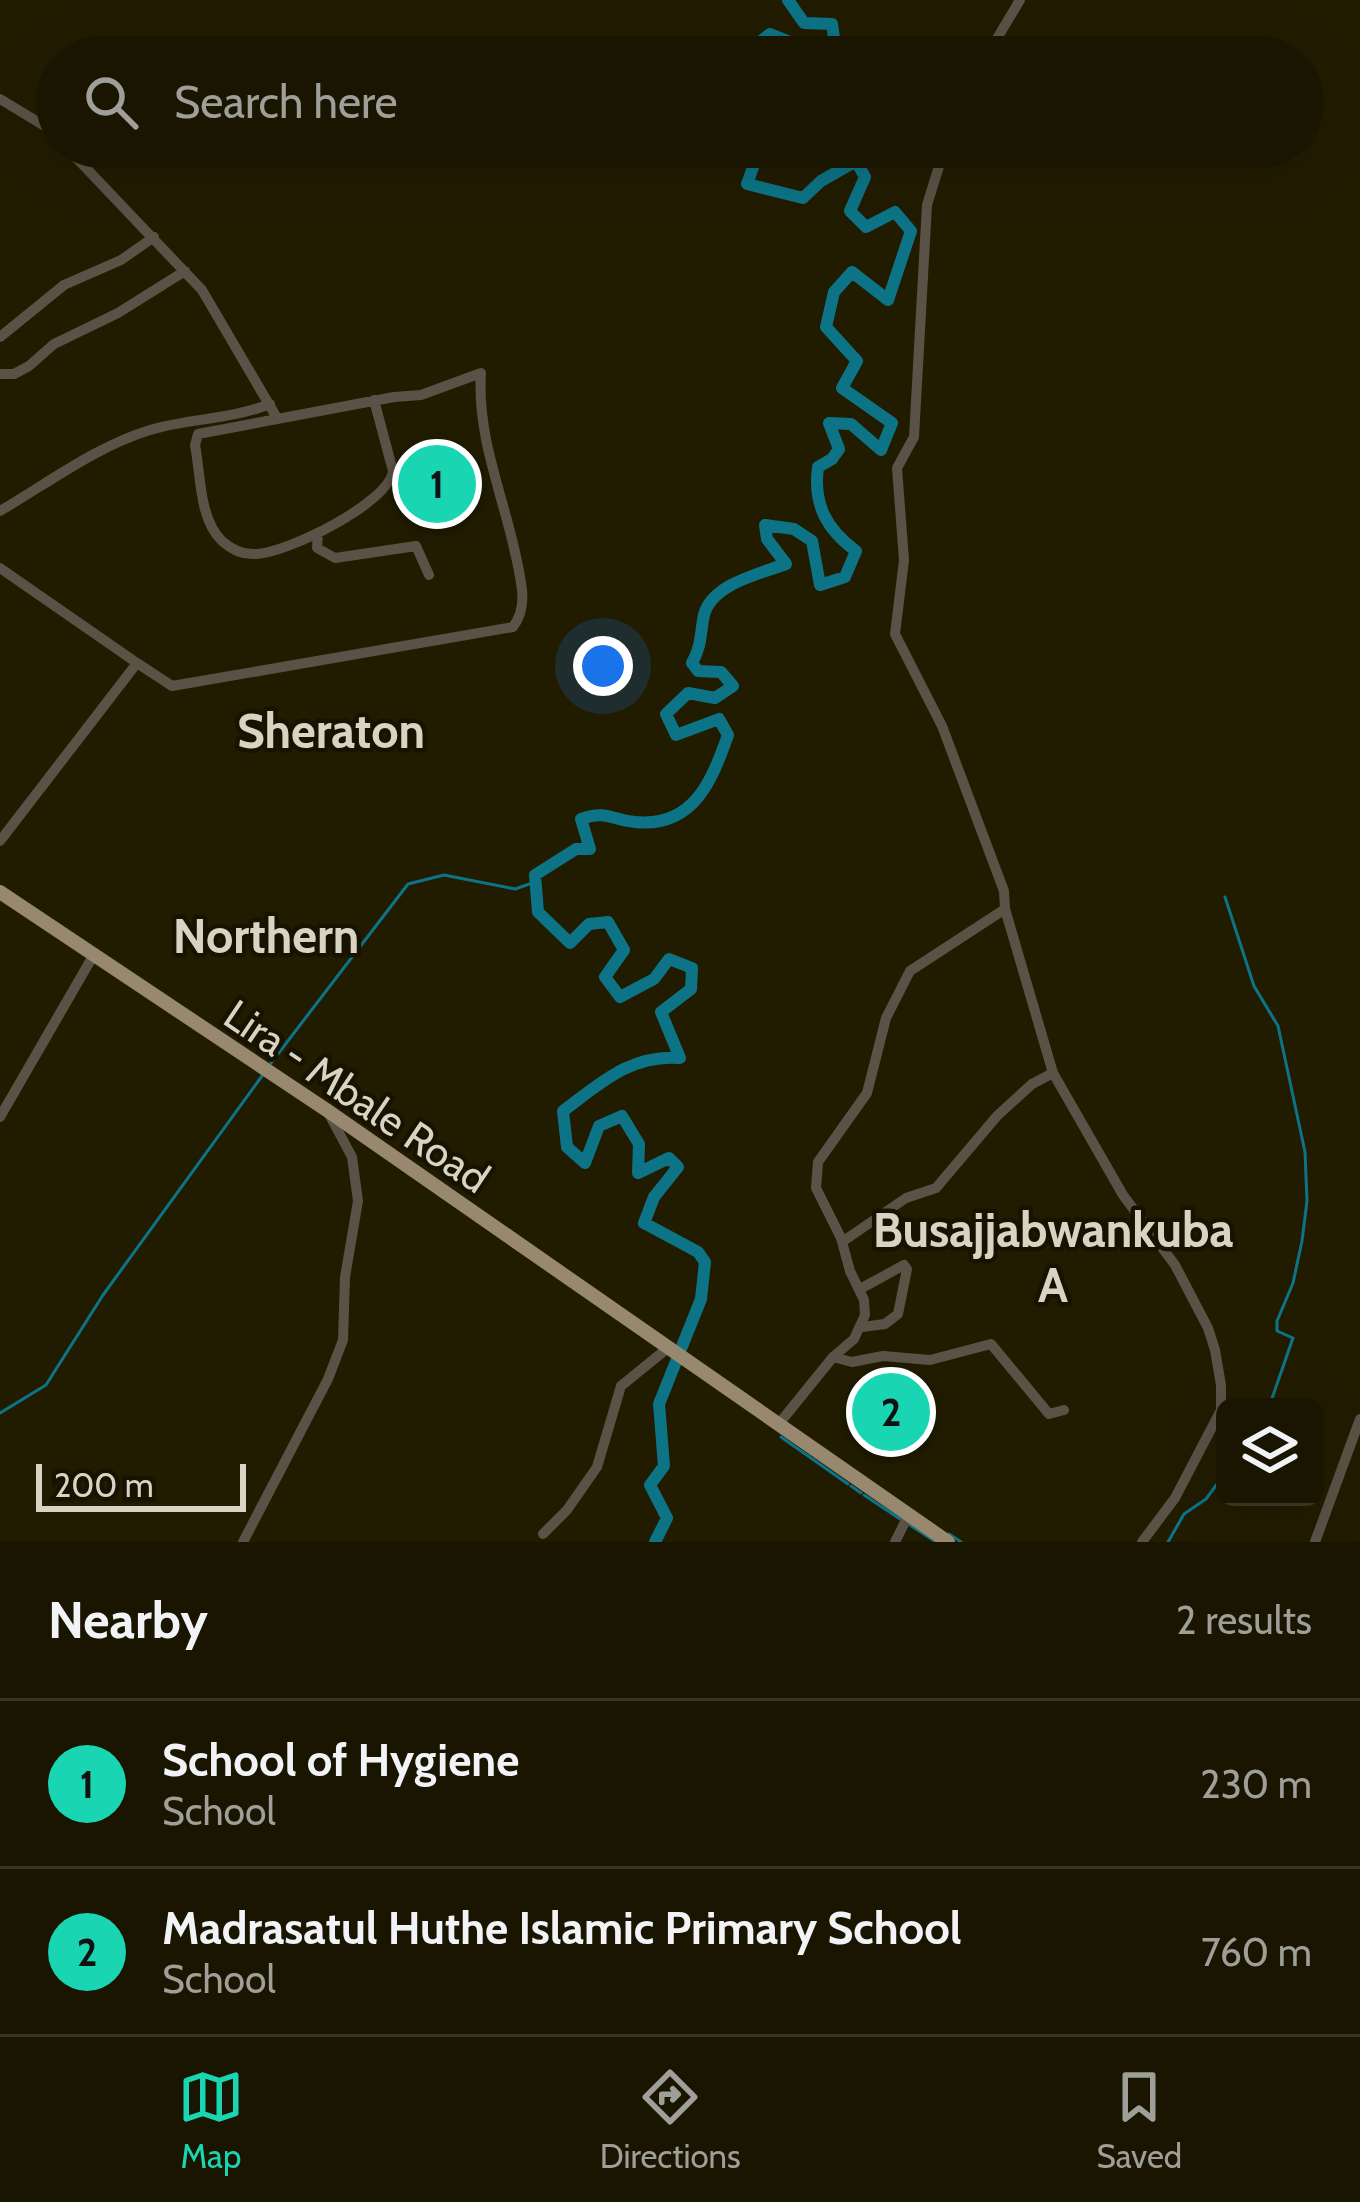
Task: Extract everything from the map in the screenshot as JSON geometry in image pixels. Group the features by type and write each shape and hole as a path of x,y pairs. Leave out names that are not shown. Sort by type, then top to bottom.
{"main road":[{"name":"Lira - Mbale Road","path":"0,892 328,1111 778,1425"},
{"path":"778,1425 948,1542"}],"street":[{"path":"999,36 1020,0"},
{"path":"0,99 36,121"},
{"path":"87,168 213,306 278,418"},
{"path":"939,168 926,215 914,437 897,468 904,560 895,634 942,726 1004,891 1005,909 1053,1073 1125,1197 1175,1265 1211,1336 1221,1411 1174,1498 1142,1542"},
{"path":"2,331 64,284 121,260 154,237"},
{"path":"0,374 14,374 54,344 118,314 185,271"},
{"path":"0,568 172,686 513,627 521,612 521,583 487,442 482,373 421,395 374,400 212,428 196,435 208,522 229,547 253,554 292,546 381,494 392,479 374,400"},
{"path":"0,511 120,442 169,426 237,417 270,404"},
{"path":"318,533 317,548 335,558 416,546 429,575"},
{"path":"0,841 137,664"},
{"path":"778,1425 862,1327 865,1306 816,1188 816,1168 868,1093 896,994 922,960 1005,909"},
{"path":"0,1117 93,956"},
{"path":"842,1242 906,1198 936,1188 1013,1099 1053,1073"},
{"path":"243,1542 328,1379 343,1340 345,1277 358,1201 352,1157 328,1111"},
{"path":"860,1289 900,1267 908,1269 904,1301 896,1316 884,1324 862,1327"},
{"path":"833,1358 930,1360 991,1344 1049,1414 1064,1410"},
{"path":"544,1534 597,1467 621,1386 673,1350"},
{"path":"1315,1542 1360,1419"},
{"path":"896,1542 908,1516"}],"waterway":[{"path":"788,0 804,23 832,24 834,36"},
{"path":"767,36 775,36"},
{"path":"753,168 747,184 803,198 844,168"},
{"path":"655,1542 667,1518 650,1485 664,1466 659,1404 701,1299 705,1262 698,1252 644,1223 654,1197 678,1167 669,1158 638,1173 639,1144 622,1116 599,1126 585,1163 567,1147 563,1111 631,1066 680,1058 661,1012 691,989 692,968 669,959 654,979 620,997 605,977 624,950 608,922 589,924 570,943 538,912 535,875 576,849 590,849 581,819 603,815 655,822 672,817 698,798 728,735 719,719 676,735 666,714 688,693 715,698 733,686 721,672 698,671 692,663 704,615 716,595 786,564 767,539 765,525 794,529 812,541 820,585 845,577 856,551 829,525 817,480 818,467 839,449 829,423 851,424 881,450 892,423 842,388 857,361 826,327 834,292 852,272 888,300 911,231 895,212 866,227 850,211 865,177 860,168"},
{"path":"271,1063 408,884 444,875 515,889 535,882"},
{"path":"1225,897 1254,986 1278,1026 1305,1152 1307,1201 1302,1241 1293,1283 1277,1321 1277,1331 1293,1338 1272,1398"},
{"path":"0,1413 46,1385 103,1295 262,1076"},
{"path":"781,1437 848,1484"},
{"path":"1168,1542 1184,1514 1216,1485"},
{"path":"851,1486 861,1493"},
{"path":"864,1495 900,1519"},
{"path":"907,1523 936,1542"},
{"path":"949,1534 961,1542"}],"place":[{"name":"School of Hygiene","path":"437,484"},
{"name":"Madrasatul Huthe Islamic Primary School","path":"891,1412"}],"district":[{"name":"Sheraton","path":"331,731"},
{"name":"Northern","path":"266,936"},
{"name":"Busajjabwankuba A","path":"1053,1258"}]}
